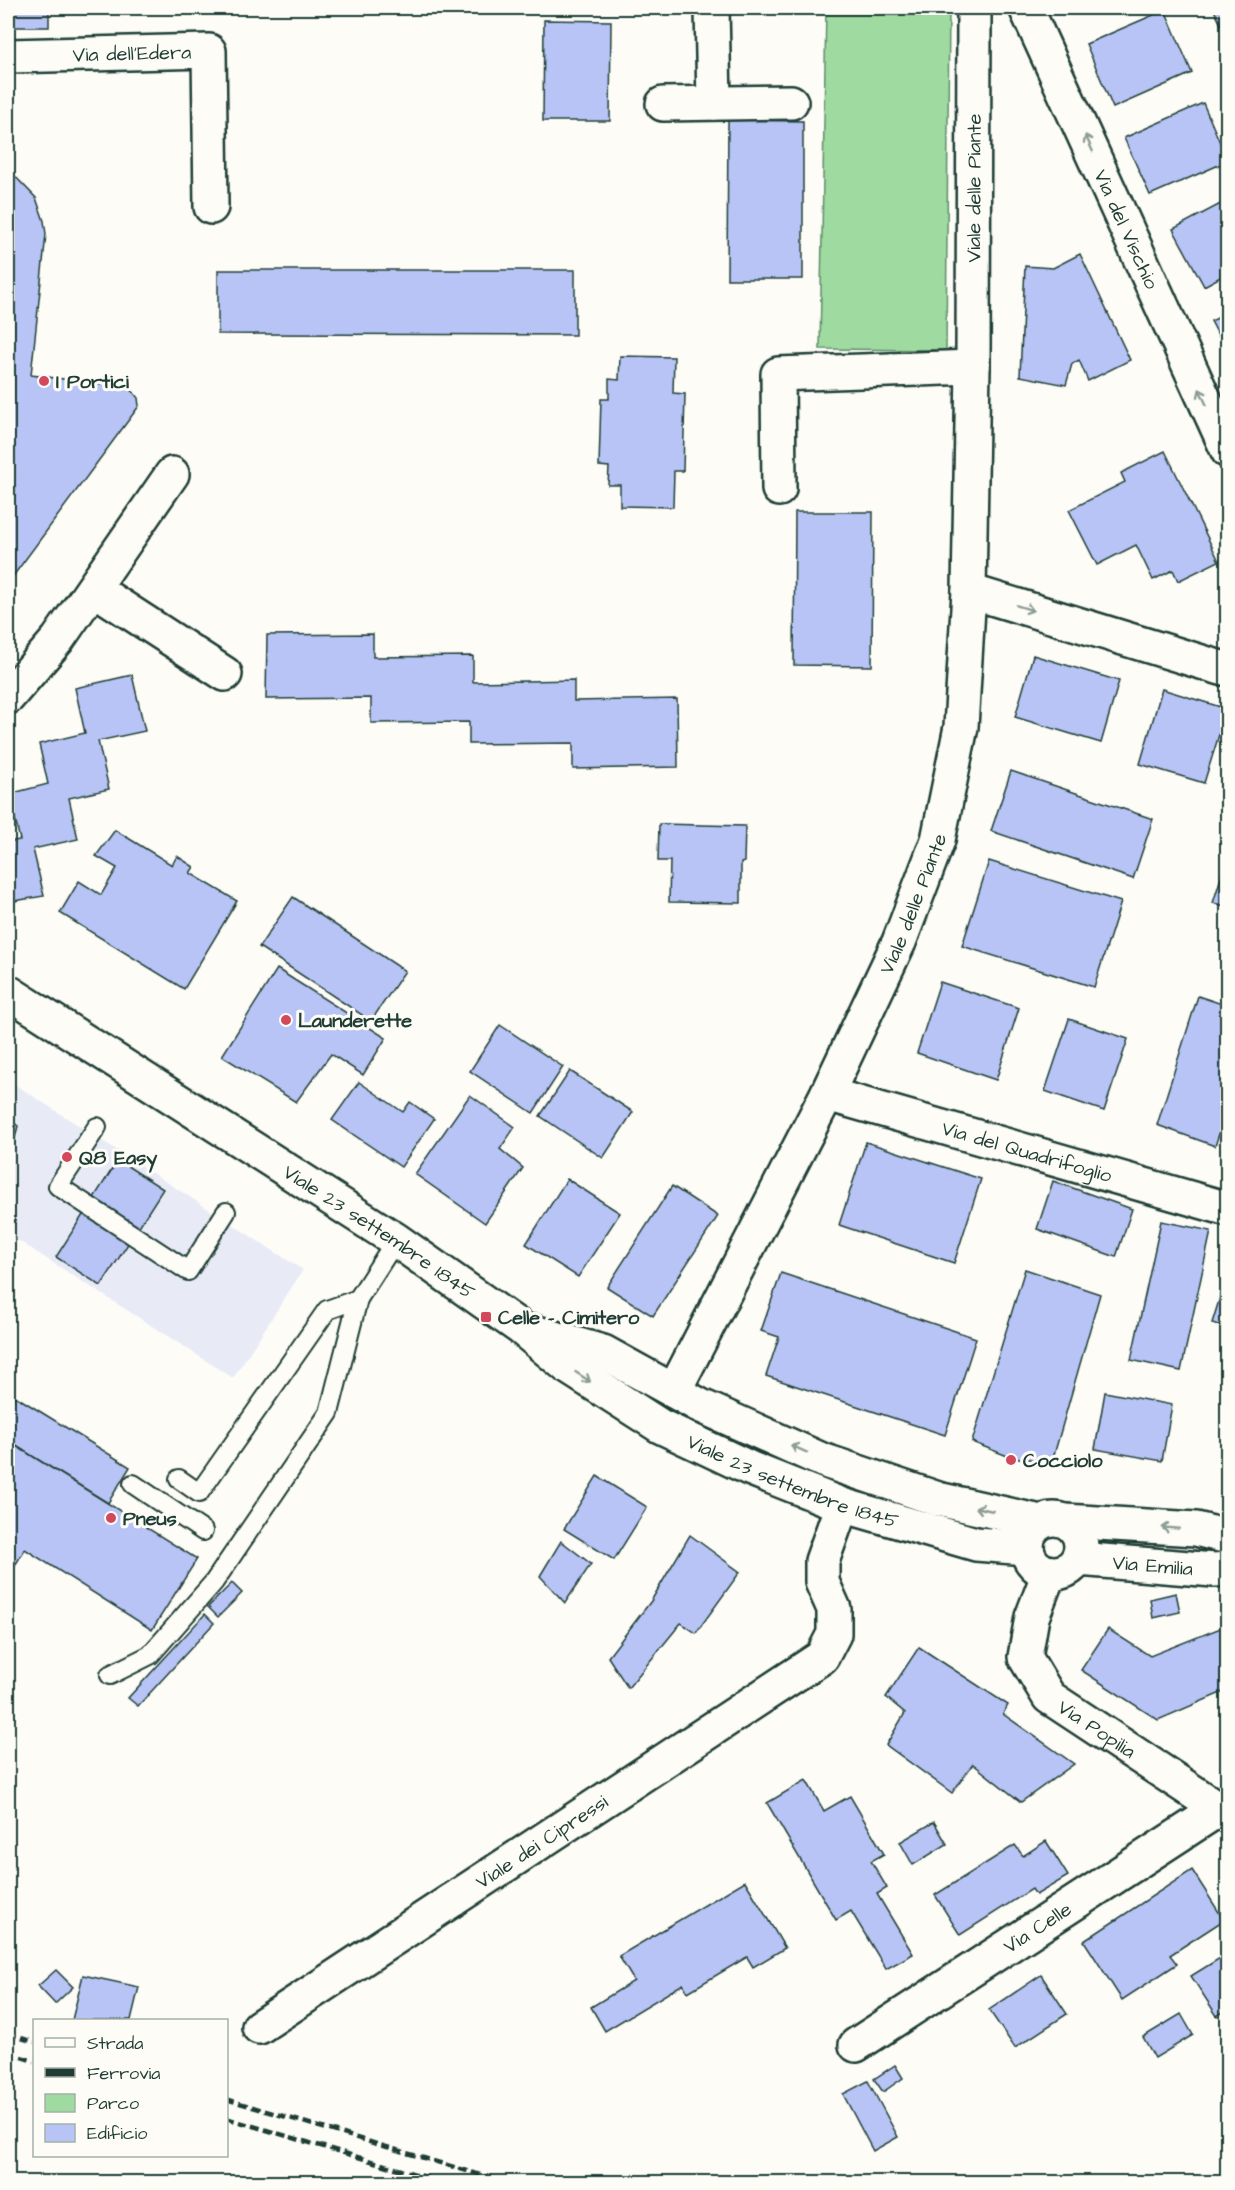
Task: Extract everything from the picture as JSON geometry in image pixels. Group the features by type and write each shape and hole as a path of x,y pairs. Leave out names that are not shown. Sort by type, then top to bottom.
{"street":[{"path":"712,8 714,103"},
{"name":"Viale delle Piante","path":"674,1391 827,1094 899,942 938,840 961,727 969,591 973,367 974,8"},
{"name":"Via del Vischio","path":"1026,8 1028,8 1227,451"},
{"name":"Via dell'Edera","path":"8,56 210,51 211,207"},
{"path":"663,104 791,102"},
{"path":"779,489 778,374 973,367"},
{"path":"8,697 58,639 172,474"},
{"path":"94,589 225,674"},
{"path":"969,591 1221,668 1227,667"},
{"name":"Viale 23 settembre 1845","path":"8,992 396,1240 520,1328 568,1367 660,1426 748,1468 842,1505 976,1544 1044,1530"},
{"name":"Via del Quadrifoglio","path":"827,1094 1227,1209"},
{"name":"Viale 23 settembre 1845","path":"520,1328 603,1352 699,1405 822,1460 938,1499 1044,1530"},
{"name":"Viale dei Cipressi","path":"259,2027 822,1657 834,1634 834,1609 822,1582 822,1561 842,1505"},
{"path":"1044,1530 1196,1530 1227,1537"},
{"path":"1044,1530 1078,1533 1081,1551 1078,1559 1066,1571 1049,1573 1033,1564 1044,1530"},
{"name":"Via Emilia","path":"1078,1559 1214,1570 1227,1569"},
{"name":"Via Popilia","path":"1049,1573 1032,1617 1025,1656 1049,1697 1223,1812"},
{"name":"Via Celle","path":"856,2045 1223,1812"}],"lane":[{"path":"97,1127 58,1186 188,1270 226,1212"},
{"path":"110,1675 150,1655 214,1582 329,1413 358,1299 396,1240"},
{"path":"179,1479 199,1492 327,1310 358,1299"},
{"path":"134,1484 202,1531"}],"shaded area":[{"name":"Q8 Easy","path":"8,1080 303,1270 233,1378 8,1234"}],"green space":[{"path":"826,8 949,8 946,350 820,349"}],"building":[{"path":"8,8 49,8 49,27 8,27"},
{"path":"1213,8 1228,8 1228,39"},
{"path":"1165,10 1192,73 1113,108 1086,44"},
{"path":"544,20 611,21 610,121 543,121"},
{"path":"1203,103 1228,161 1150,195 1124,138"},
{"path":"728,120 803,121 803,279 727,279"},
{"name":"I Portici","path":"8,169 36,198 46,234 31,375 129,387 138,398 139,406 8,583"},
{"path":"1228,200 1228,273 1204,286 1173,229"},
{"path":"1080,254 1130,360 1088,381 1079,360 1072,364 1066,385 1020,376 1025,266 1053,268"},
{"path":"218,270 575,270 575,335 218,334"},
{"path":"1228,313 1228,354 1211,321"},
{"path":"620,356 674,357 673,393 685,394 683,471 674,471 673,507 620,506 620,485 608,485 609,467 599,466 601,399 609,399 609,379 619,380"},
{"path":"1165,451 1219,561 1178,581 1173,570 1153,580 1136,545 1097,565 1069,510 1125,482 1121,473"},
{"path":"795,512 873,512 872,666 794,665"},
{"path":"373,634 373,657 473,656 473,682 574,680 574,701 677,699 678,767 573,769 573,743 469,744 469,722 371,723 371,698 266,699 267,635"},
{"path":"1033,655 1119,681 1101,743 1015,717"},
{"path":"132,675 145,731 98,741 109,789 69,798 78,839 33,849 44,896 8,902 8,842 20,840 9,794 48,784 39,744 85,733 75,688"},
{"path":"1162,689 1227,709 1204,783 1140,764"},
{"path":"1011,771 1153,819 1133,879 991,831"},
{"path":"659,824 745,826 744,862 741,863 741,903 669,902 670,861 658,861"},
{"path":"115,830 172,865 177,856 194,867 190,873 237,901 184,989 60,913 79,881 101,895 117,868 96,856"},
{"path":"1228,855 1228,907 1213,903"},
{"path":"989,861 1121,902 1094,987 962,946"},
{"path":"293,897 405,971 371,1021 259,947"},
{"path":"277,969 386,1038 363,1075 331,1054 296,1102 222,1056"},
{"path":"940,982 1019,1008 996,1080 917,1053"},
{"path":"1198,996 1228,1006 1228,1107 1215,1146 1157,1125"},
{"path":"1069,1019 1128,1039 1104,1111 1045,1091"},
{"path":"500,1025 563,1067 533,1113 470,1071"},
{"path":"570,1071 633,1112 603,1158 540,1116"},
{"path":"359,1082 403,1112 410,1102 434,1119 401,1167 332,1120"},
{"path":"470,1095 515,1127 500,1149 523,1168 485,1223 415,1174"},
{"path":"8,1118 18,1126 8,1166"},
{"path":"866,1142 981,1179 954,1263 839,1225"},
{"path":"118,1160 163,1189 101,1286 56,1257"},
{"path":"567,1179 620,1213 578,1277 526,1244"},
{"path":"1053,1181 1132,1209 1116,1257 1037,1229"},
{"path":"672,1186 718,1216 653,1316 607,1287"},
{"path":"1161,1221 1211,1231 1181,1371 1131,1360"},
{"path":"1025,1269 1100,1294 1052,1462 1010,1457 972,1442"},
{"path":"781,1273 976,1338 945,1435 766,1376 779,1337 761,1331"},
{"path":"1221,1294 1228,1296 1228,1328 1212,1323"},
{"path":"1105,1392 1172,1405 1162,1461 1095,1449"},
{"path":"15,1396 130,1467 108,1503 8,1441 8,1409"},
{"path":"1228,1431 1228,1457 1222,1456"},
{"path":"8,1441 197,1559 152,1630 25,1549 8,1577"},
{"path":"597,1476 647,1507 614,1560 564,1529"},
{"path":"690,1535 740,1572 696,1633 681,1623 628,1688 608,1657 651,1601"},
{"path":"561,1541 591,1564 565,1603 540,1576"},
{"path":"232,1583 242,1593 218,1617 208,1607"},
{"path":"1176,1593 1180,1612 1153,1618 1150,1599"},
{"path":"205,1614 214,1623 138,1706 128,1698"},
{"path":"1228,1625 1228,1690 1158,1720 1081,1670 1108,1629 1150,1656"},
{"path":"919,1647 1008,1705 1003,1714 1074,1764 1021,1802 973,1764 952,1793 886,1745 905,1713 886,1697"},
{"path":"806,1780 824,1811 850,1796 884,1854 871,1861 887,1888 877,1894 913,1954 886,1969 851,1911 836,1920 767,1803"},
{"path":"934,1822 947,1844 913,1865 900,1842"},
{"path":"1046,1841 1068,1876 1036,1895 1032,1889 960,1935 935,1895 1015,1845 1023,1856"},
{"path":"1192,1870 1224,1920 1170,1955 1177,1964 1122,2000 1084,1941"},
{"path":"745,1881 785,1948 753,1967 747,1957 688,1992 683,1984 605,2031 591,2007 634,1981 619,1956"},
{"path":"1228,1953 1228,2009 1217,2016 1191,1976"},
{"path":"56,1970 73,1987 55,2004 38,1986"},
{"path":"83,1975 139,1987 131,2019 72,2019"},
{"path":"1041,1975 1067,2014 1015,2048 989,2010"},
{"path":"1181,2014 1193,2035 1155,2058 1143,2037"},
{"path":"895,2065 903,2078 883,2092 874,2079"},
{"path":"868,2081 898,2137 873,2151 843,2094"}],"railway":[{"path":"8,2034 33,2042"},
{"path":"8,2053 33,2061"},
{"path":"228,2100 504,2182"},
{"path":"228,2119 442,2182"}],"place":[{"name":"I Portici","path":"44,381"},
{"name":"Launderette","path":"286,1020"},
{"name":"Q8 Easy","path":"67,1157"},
{"name":"Celle - Cimitero","path":"486,1317"},
{"name":"Cocciolo","path":"1011,1460"},
{"name":"Pneus","path":"111,1518"}]}
